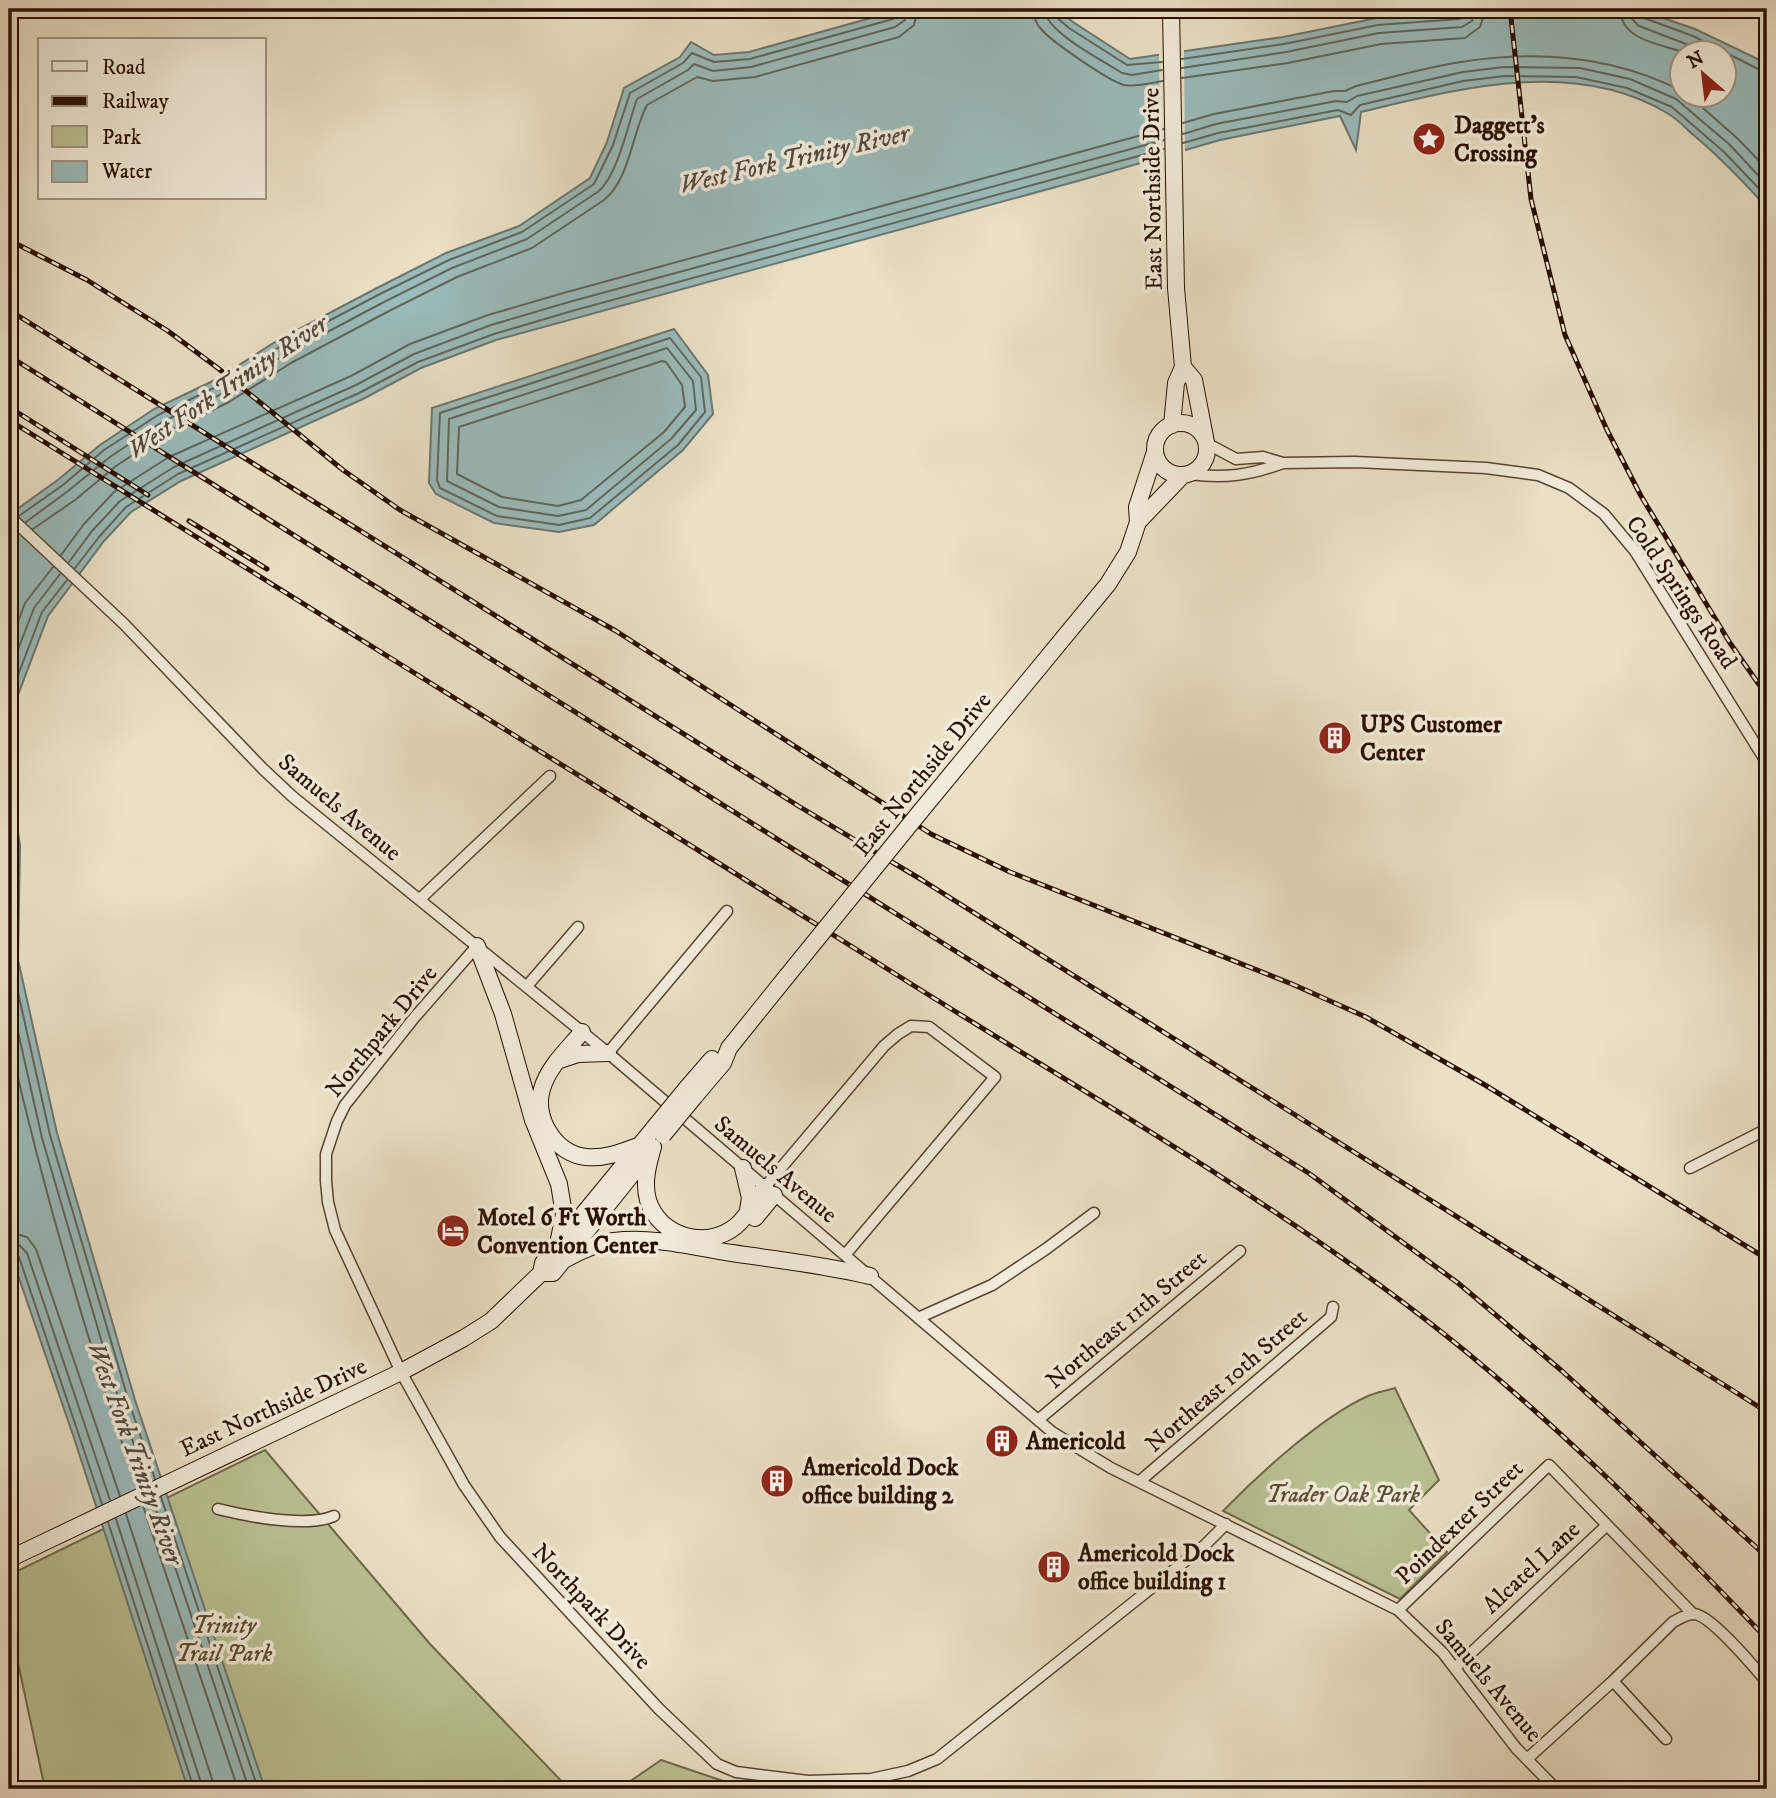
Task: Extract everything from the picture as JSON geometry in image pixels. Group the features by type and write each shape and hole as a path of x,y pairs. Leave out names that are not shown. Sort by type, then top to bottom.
{"street":[{"name":"East Northside Drive","path":"1171,9 1175,263 1183,367 1176,383 1172,425"},
{"name":"East Northside Drive","path":"1183,367 1194,380 1206,440"},
{"path":"1185,423 1193,426 1206,440 1207,455 1204,463 1186,475 1166,471 1159,464 1155,452 1157,439 1161,432 1172,425 1185,423"},
{"name":"Cold Springs Road","path":"1206,440 1236,459 1263,457 1283,463 1355,462 1486,468 1538,475 1569,488 1604,514 1635,551 1767,763"},
{"name":"East Northside Drive","path":"9,1559 401,1372 491,1321 541,1273 543,1263 561,1254 691,1093 723,1062 729,1048 1108,584 1128,552 1138,522 1137,507 1155,452"},
{"name":"Cold Springs Road","path":"1186,475 1213,477 1253,474 1283,463"},
{"name":"East Northside Drive","path":"1138,522 1186,475"},
{"name":"Samuels Avenue","path":"9,516 124,624 293,797 608,1053 1038,1420 1093,1459 1398,1609 1429,1638 1527,1759 1556,1789"},
{"path":"419,900 550,776"},
{"path":"560,1060 578,1054 608,1053 727,911"},
{"path":"527,986 578,927"},
{"path":"477,946 493,982 533,1120 559,1184 564,1214 561,1254 611,1241 631,1240 828,1266 870,1276"},
{"name":"Northpark Drive","path":"477,946 414,1018 347,1102 337,1121 326,1154 328,1202 335,1230 401,1372 464,1485 500,1537 659,1709 717,1764 736,1772 808,1780 871,1779 908,1771 937,1759 1205,1546 1226,1524"},
{"path":"711,1250 729,1241 747,1227 770,1191 884,1046 911,1026 929,1027 995,1077 845,1255"},
{"path":"528,1098 541,1069 579,1029"},
{"path":"579,1029 545,1081 540,1099 543,1120 557,1142 571,1152 586,1157 617,1154 653,1139"},
{"path":"1690,1168 1767,1129"},
{"path":"653,1139 646,1178 648,1199 656,1216 681,1236 714,1237 736,1226 770,1191"},
{"path":"743,1168 750,1198 747,1212"},
{"path":"918,1318 992,1285 1094,1213"},
{"name":"Northeast 11th Street","path":"1038,1420 1240,1251"},
{"name":"Northeast 10th Street","path":"1140,1482 1331,1317 1332,1307"},
{"name":"Poindexter Street","path":"1398,1609 1549,1465 1606,1525"},
{"path":"218,1509 252,1518 321,1521 334,1516"},
{"path":"1606,1525 1698,1615 1709,1620 1767,1682"},
{"name":"Alcatel Lane","path":"1455,1668 1606,1525"},
{"path":"1527,1759 1613,1681 1672,1622 1698,1615"},
{"path":"1613,1681 1666,1739"}],"green space":[{"name":"Trader Oak Park","path":"1395,1388 1439,1480 1409,1510 1447,1552 1400,1599 1223,1511 1254,1480 1311,1432 1350,1405 1374,1393"},
{"name":"Trinity Trail Park","path":"265,1450 430,1644 569,1789 45,1789 9,1621 9,1575"},
{"path":"661,1760 747,1789 619,1789"}],"water":[{"name":"West Fork Trinity River","path":"903,9 1057,9 1130,59 1283,37 1377,18 1489,9 1637,9 1714,38 1668,38 1668,108 1738,108 1738,50 1762,61 1767,67 1767,208 1740,178 1680,122 1631,96 1593,86 1554,82 1476,87 1361,112 1356,150 1340,116 1220,140 496,340 421,368 363,399 181,481 131,512 104,541 48,616 10,716 9,733 9,515 100,445 154,409 217,379 278,340 446,253 519,226 590,178 607,142 624,88 680,57 691,42 714,55 749,52"},
{"path":"674,329 708,375 713,414 683,450 594,525 559,532 494,523 436,494 429,483 432,408"},
{"name":"West Fork Trinity River","path":"9,772 20,845 18,960 57,1133 135,1400 265,1789 188,1789 73,1435 9,1249"}],"pier":[{"path":"1184,48 1185,153 1160,161 1159,51"}],"railway":[{"path":"1510,9 1531,199 1565,335 1607,430 1641,496 1730,643 1767,696"},
{"path":"9,240 87,280 168,331 343,470 400,510 616,631 931,834 1010,872 1292,984 1366,1017 1485,1085 1767,1259"},
{"path":"9,310 1767,1412"},
{"path":"9,356 1310,1174 1458,1283 1562,1371 1767,1557"},
{"path":"9,407 148,495"},
{"path":"9,420 1211,1170 1341,1257 1453,1341 1547,1421 1637,1506 1767,1639"},
{"path":"189,521 267,569"}],"place":[{"name":"Daggett's Crossing","path":"1429,139"},
{"name":"UPS Customer Center","path":"1335,738"},
{"name":"Motel 6 Ft Worth Convention Center","path":"453,1231"},
{"name":"Americold","path":"1002,1441"},
{"name":"Americold Dock office building 2","path":"777,1481"},
{"name":"Americold Dock office building 1","path":"1054,1567"}]}
